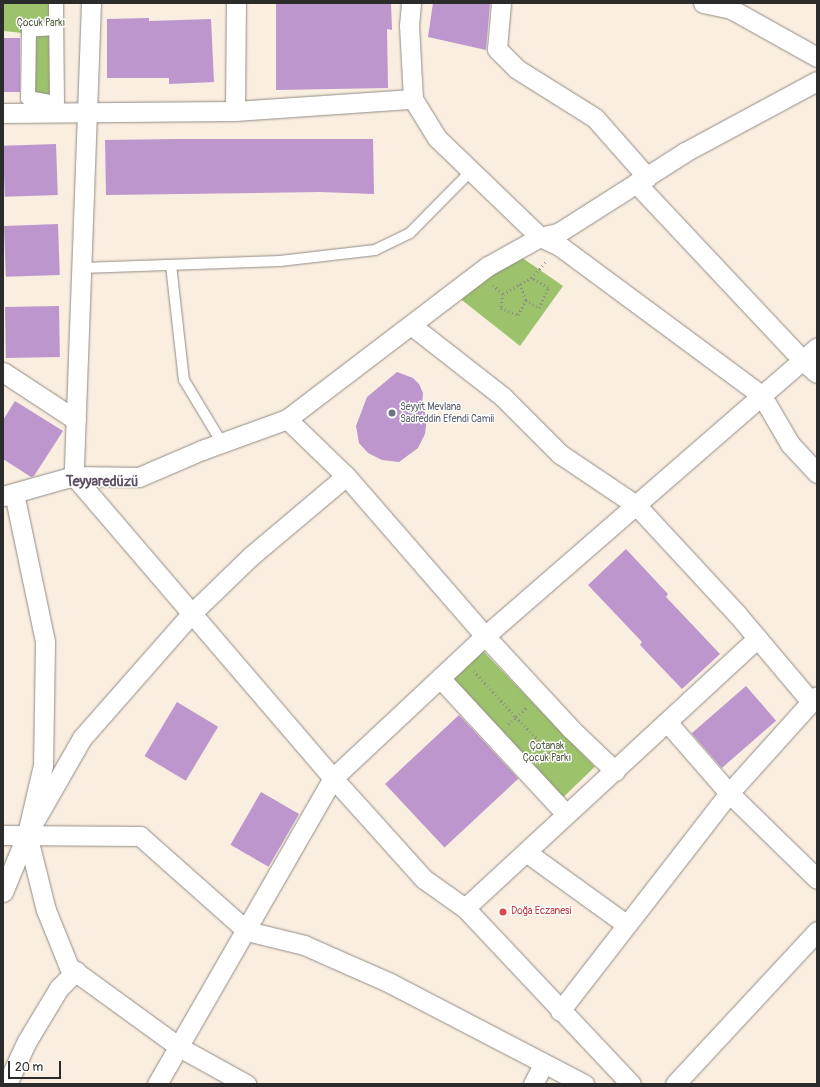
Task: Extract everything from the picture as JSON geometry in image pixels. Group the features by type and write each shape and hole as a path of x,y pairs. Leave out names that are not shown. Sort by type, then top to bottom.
{"street":[{"path":"55,28 29,30 28,98 57,103 55,28 56,3"},
{"path":"91,3 74,476 333,778 424,879 465,908 627,1082"},
{"path":"234,111 236,3"},
{"path":"411,3 409,25 413,99 437,138 540,237 561,246 762,396 790,444 817,473"},
{"path":"501,3 497,49 517,69 595,118 642,180 803,361 817,373"},
{"path":"703,3 732,6 817,57"},
{"path":"3,892 26,834 43,765 45,642 8,495 74,476 139,477 222,443 287,419 480,272 540,237 558,233 685,152 817,80"},
{"path":"3,113 234,111 413,99"},
{"path":"411,325 503,397 560,454 636,505 814,699 729,793 560,1011"},
{"path":"157,1084 247,931 333,778 485,636 803,361 817,347"},
{"path":"3,372 14,381 76,420"},
{"path":"287,419 346,476 485,636 574,733 615,771"},
{"path":"246,1084 179,1047 69,967 46,910 26,834 82,738 192,613 251,556 346,476"},
{"path":"465,908 758,638"},
{"path":"440,678 566,814"},
{"path":"667,722 729,793 817,879"},
{"path":"3,835 140,836 247,931 304,945 390,983 584,1084"},
{"path":"526,852 626,924"},
{"path":"675,1084 817,931"},
{"path":"7,1084 27,1041 59,988 76,971"},
{"path":"532,1084 543,1064"}],"lane":[{"path":"82,268 280,261 375,250 410,233 471,171"},
{"path":"171,265 184,380 222,443"}],"path":[{"path":"503,294 531,278 561,246"},
{"path":"480,272 503,294"},
{"path":"520,284 526,300 539,308 548,288 531,278"},
{"path":"503,294 501,308 518,315 526,300"},
{"path":"462,657 516,717 552,754 574,733"},
{"path":"516,717 540,696"}],"green space":[{"name":"Çocuk Parkı","path":"3,3 61,3 63,103 24,104 23,33 3,31"},
{"path":"521,257 563,286 520,346 458,297"},
{"name":"Çotanak Çocuk Parkı","path":"483,651 595,767 562,798 451,682"}],"building":[{"path":"276,3 391,3 392,30 387,29 388,88 276,90"},
{"path":"433,3 490,3 486,50 428,37"},
{"path":"149,18 149,21 211,19 214,82 169,84 169,78 107,78 107,19"},
{"path":"3,38 20,38 20,92 3,92"},
{"path":"373,139 374,194 320,192 106,195 105,140"},
{"path":"56,144 58,195 5,197 3,146"},
{"path":"58,224 60,275 6,277 4,226"},
{"path":"59,306 60,357 6,358 5,307"},
{"name":"Seyyit Mevlana Sadreddin Efendi Camii","path":"397,372 413,378 419,384 423,393 422,406 427,418 425,434 418,448 399,462 382,460 368,453 359,443 356,426 367,397"},
{"path":"15,401 63,431 34,476 31,477 3,459 3,420"},
{"path":"626,549 668,594 666,597 720,654 682,689 640,645 642,642 588,585"},
{"path":"746,686 776,721 722,768 692,733"},
{"path":"177,702 218,727 186,781 145,756"},
{"path":"459,715 518,779 444,848 385,784"},
{"path":"261,792 299,814 269,867 230,845"}],"place":[{"name":"Seyyit Mevlana Sadreddin Efendi Camii","path":"392,413"},
{"name":"Doğa Eczanesi","path":"503,912"}],"district":[{"name":"Teyyaredüzü","path":"102,482"}]}
